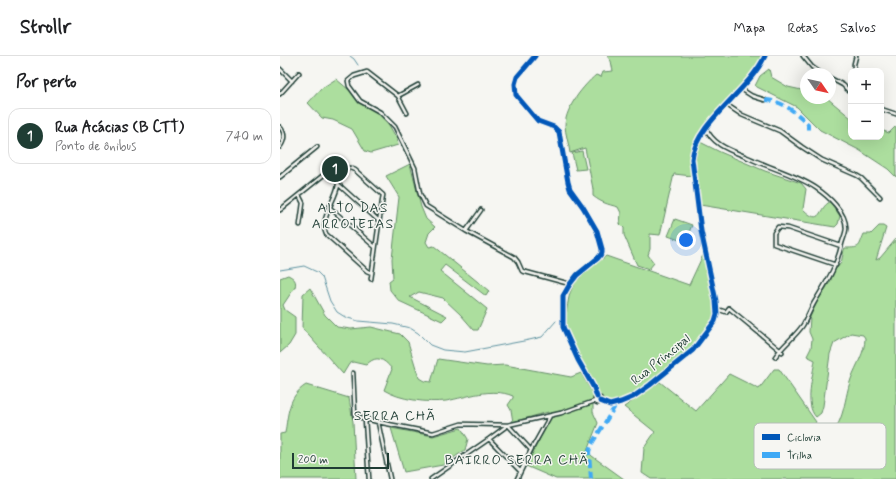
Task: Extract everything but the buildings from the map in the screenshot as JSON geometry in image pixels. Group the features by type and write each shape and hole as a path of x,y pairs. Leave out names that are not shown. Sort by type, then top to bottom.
{"street":[{"path":"535,56 517,78 515,84 516,95 538,121 554,127 559,132 570,189 583,207 597,231 602,249 602,253 598,258 577,275 563,296 563,327 578,360 594,388 597,398 600,399 600,401"},
{"path":"765,56 754,74 706,127 693,152 692,159 702,230 717,309 726,312 730,308 781,351"},
{"path":"803,56 812,68"},
{"path":"854,68 856,56"},
{"path":"280,70 292,81"},
{"path":"407,113 398,96 367,72 352,77 348,82 349,86 360,102 380,112 395,127 414,168 420,194 425,205 466,231 514,257 522,271 570,284"},
{"path":"280,94 299,73"},
{"path":"836,81 848,90"},
{"path":"398,96 418,85"},
{"path":"741,89 752,96 765,100"},
{"path":"727,105 742,115 780,131 822,160 861,178 880,197"},
{"path":"884,110 896,114"},
{"path":"280,127 285,138 280,147"},
{"path":"706,127 711,137 724,147 815,187 832,201 842,214 846,228 836,265 803,324 792,339 775,357"},
{"path":"280,176 317,147"},
{"path":"280,210 326,173 350,168 355,170 383,195 371,279"},
{"path":"336,172 338,184 329,207 324,229 326,234 366,271 372,273"},
{"path":"338,184 379,221"},
{"path":"299,195 303,203 300,225"},
{"path":"329,207 375,248"},
{"path":"466,231 481,210"},
{"path":"836,265 774,244 774,233 778,227 788,228 842,246"},
{"name":"Rua Principal","path":"600,401 607,404 617,404 629,399 650,385 696,348 714,323 717,316 717,309"},
{"path":"353,373 355,416 434,433 461,424 508,425 550,416 600,401"},
{"path":"595,402 595,399 597,398"},
{"path":"517,479 550,416"},
{"path":"365,419 369,479"},
{"path":"378,422 390,479"},
{"path":"431,479 508,425"},
{"path":"508,425 531,450"},
{"path":"489,439 520,471"}],"green space":[{"path":"607,56 764,56 752,75 704,126 690,151 692,176 674,174 660,235 650,234 650,249 648,255 654,263 649,269 637,265 624,235 624,228 620,224 621,213 618,207 605,203 593,196 585,148 570,153 566,135 566,118 568,111 576,97 596,75 601,77 603,72 613,71 611,61"},
{"path":"769,69 771,77 788,87 800,90 800,104 834,104 848,116 848,140 884,140 884,131 889,133 896,126 896,177 888,169 859,150 820,130 797,107 755,86 760,76"},
{"path":"336,79 374,111 385,118 397,139 398,145 371,153 365,151 352,129 333,120 322,118 308,103 322,88"},
{"path":"700,142 765,171 801,183 806,189 803,209 814,217 817,216 830,202 840,216 838,224 835,227 700,205 695,165 697,150"},
{"path":"582,151 586,169 576,170 572,153"},
{"path":"410,164 421,207 426,219 435,227 429,233 426,242 429,247 434,246 489,291 486,296 445,265 440,271 487,309 478,330 474,330 443,298 419,292 410,297 447,316 442,321 399,301 390,290 389,281 393,278 392,259 399,197 386,176"},
{"path":"675,219 692,225 685,242 668,236"},
{"path":"879,226 886,228 876,260 880,258 896,239 896,479 651,479 642,473 644,448 655,432 624,407 660,382 696,411 729,374 759,389 774,369 779,369 816,422 754,423 754,469 886,469 886,423 838,423 851,379 864,349 865,338 863,335 851,333 834,343 830,354 821,413 816,417 812,412 810,405 811,381 815,360 807,356 811,348 812,339 809,332 810,317 817,302 830,282 835,270 841,263 845,248 854,248 859,246 864,234 871,234"},
{"path":"703,255 713,299 714,313 709,328 693,349 630,397 613,402 603,399 599,395 583,364 566,326 566,314 572,287 585,272 606,256 689,285"},
{"path":"288,275 292,277 296,285 283,305 285,310 295,317 295,335 289,345 280,353 280,278"},
{"path":"310,288 325,315 337,327 351,329 371,327 400,334 408,342 419,378 424,381 431,382 438,359 487,366 505,365 571,377 581,373 593,394 593,412 598,423 587,451 624,479 556,479 526,466 549,421 548,412 513,422 511,410 508,405 513,396 505,393 496,392 471,395 446,401 431,402 398,396 384,390 392,369 386,362 379,359 373,360 366,365 353,362 349,364 343,374 302,328 303,294"},
{"path":"306,385 349,398 353,422 356,479 280,479 280,434 285,433 288,413 292,400 300,389"},
{"path":"391,428 433,436 461,428 468,439 465,450 443,465 404,472"}],"waterway":[{"path":"350,56 358,65"},
{"path":"280,270 304,266 317,272 322,277 330,301 337,312 345,317 358,321 393,324 410,328 418,333 430,345 443,350 465,352 542,337 556,321"}],"marked path":[{"path":"765,100 777,102 794,112 808,124 808,131"},
{"path":"591,479 589,452 591,445 615,404"}],"cycle path":[{"path":"535,56 517,77 515,84 516,95 538,121 554,127 559,132 570,189 583,207 597,231 602,249 602,253 598,258 577,275 563,296 563,327 578,360 594,388 597,397"},
{"path":"600,401 610,405 633,397 693,350 715,321 717,314 716,301 701,231 692,159 696,145 703,132 747,82 765,56"}],"place":[{"name":"Rua Acácias (B CTT)","path":"335,169"}],"district":[{"name":"ALTO DAS ARROTEIAS","path":"353,216"},
{"name":"SERRA CHÃ","path":"395,416"},
{"name":"BAIRRO SERRA CHÃ","path":"517,460"}]}
